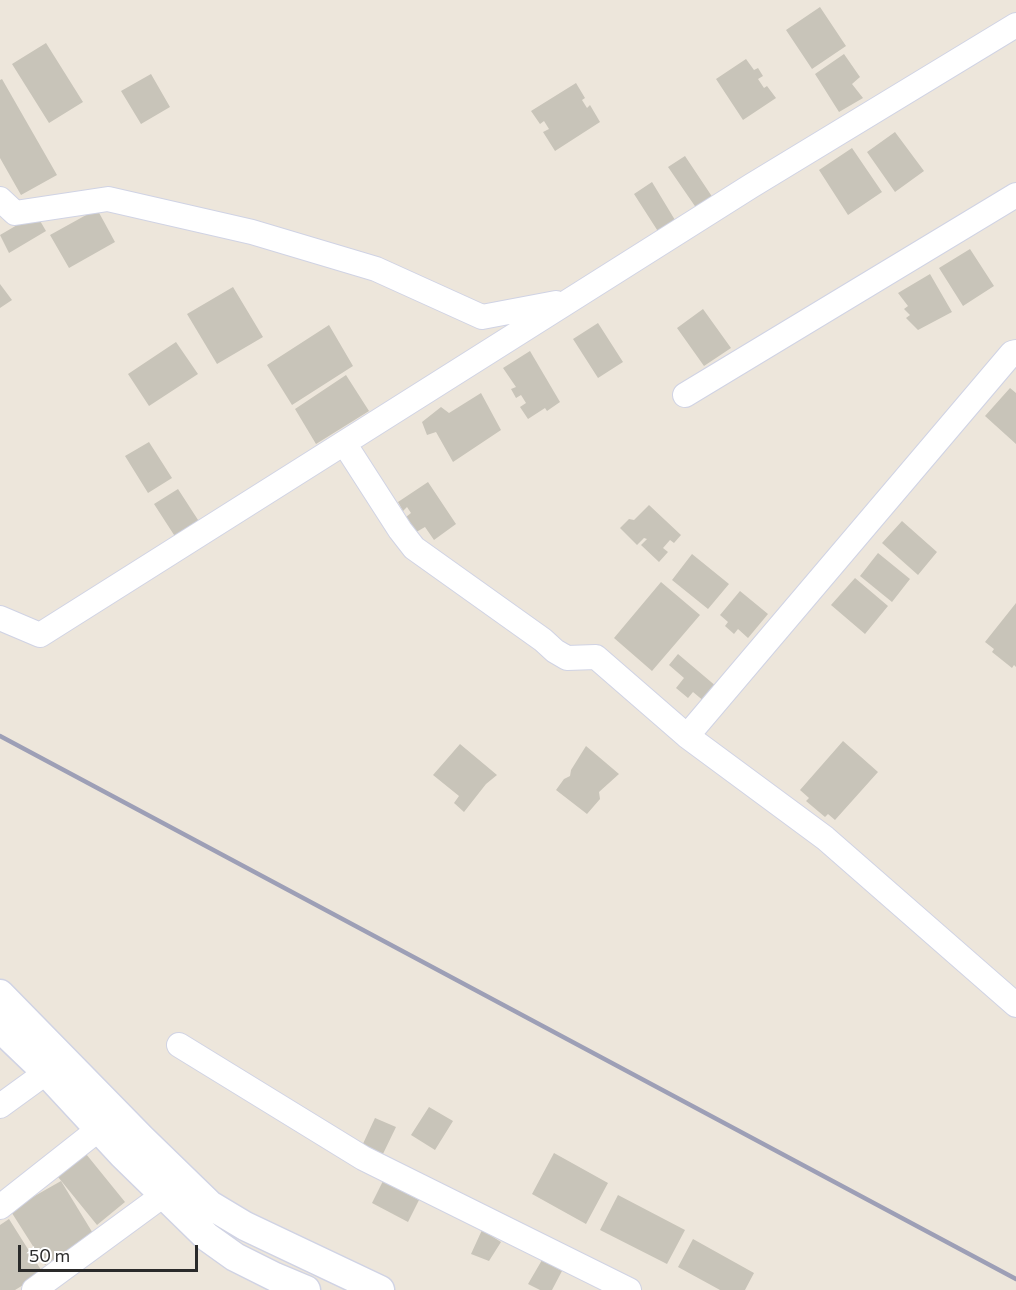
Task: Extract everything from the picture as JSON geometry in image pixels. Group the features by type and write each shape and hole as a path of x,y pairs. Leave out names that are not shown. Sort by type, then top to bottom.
{"street":[{"path":"0,618 40,635 751,186 1016,25"},
{"path":"685,395 1016,195"},
{"path":"0,199 15,213 108,199 252,232 376,269 482,317 571,300"},
{"path":"687,736 1014,354"},
{"path":"344,443 414,548 543,640 555,651 567,658 596,657 687,736 825,838 1016,1005"},
{"path":"0,994 99,1129 174,1187 245,1226 380,1290"},
{"path":"0,1028 55,1066 174,1187 207,1237 236,1257 306,1290"},
{"path":"179,1045 363,1158 628,1290"},
{"path":"0,1106 55,1066"},
{"path":"0,1206 99,1129"},
{"path":"34,1290 174,1187"}],"building":[{"path":"820,7 846,46 812,69 786,30"},
{"path":"46,43 83,102 49,123 12,64"},
{"path":"844,54 860,77 852,84 863,98 839,112 815,74"},
{"path":"746,59 754,70 758,68 763,76 758,79 764,88 767,86 776,98 743,120 716,79"},
{"path":"151,74 170,107 141,124 121,91"},
{"path":"2,79 57,175 21,195 0,158 0,80"},
{"path":"576,83 585,98 582,100 587,108 590,105 600,122 555,151 543,132 549,129 544,121 540,124 531,111"},
{"path":"895,132 924,171 895,192 867,152"},
{"path":"852,148 882,192 848,215 819,170"},
{"path":"685,156 715,201 699,212 668,167"},
{"path":"652,182 678,225 661,236 634,194"},
{"path":"97,209 115,242 69,268 50,235"},
{"path":"36,214 46,231 9,253 0,235"},
{"path":"970,249 994,286 963,306 939,268"},
{"path":"930,274 952,312 918,330 906,318 910,315 904,309 908,306 898,293"},
{"path":"0,284 12,300 0,308"},
{"path":"233,287 263,337 217,364 187,314"},
{"path":"703,309 731,348 704,366 677,328"},
{"path":"598,323 623,362 598,378 573,339"},
{"path":"329,325 353,366 292,405 267,365"},
{"path":"176,342 198,374 149,406 128,374"},
{"path":"530,351 560,402 547,411 545,408 528,419 520,407 526,403 521,395 516,398 511,389 516,387 503,368"},
{"path":"346,375 369,411 316,444 295,409"},
{"path":"1010,388 1016,393 1016,444 985,416"},
{"path":"481,393 501,430 453,462 436,432 427,435 422,422 441,407 449,413"},
{"path":"149,442 172,478 148,493 125,456"},
{"path":"428,482 456,524 434,540 425,527 411,535 405,526 410,522 406,517 411,513 407,507 403,511 398,502"},
{"path":"178,489 200,523 176,538 154,504"},
{"path":"649,505 681,535 674,543 670,540 663,548 668,552 659,562 641,545 647,539 644,538 637,545 620,528 629,519 634,520"},
{"path":"902,521 937,552 918,575 882,543"},
{"path":"878,553 910,579 892,602 860,576"},
{"path":"692,554 729,584 708,609 672,580"},
{"path":"855,578 888,606 865,634 831,605"},
{"path":"661,582 700,615 652,671 614,638"},
{"path":"740,591 768,614 748,638 738,629 734,634 725,626 728,622 720,615"},
{"path":"1016,603 1016,667 1014,665 1012,668 992,652 994,649 985,642"},
{"path":"678,654 717,687 705,702 693,692 688,698 676,688 684,678 669,665"},
{"path":"843,741 878,772 835,820 828,814 825,817 806,801 809,798 800,790"},
{"path":"460,744 497,775 486,784 464,812 454,803 459,796 433,775"},
{"path":"586,746 619,774 599,792 600,799 587,814 556,790 564,779 570,776 571,770"},
{"path":"429,1107 453,1121 435,1150 411,1135"},
{"path":"375,1118 396,1127 381,1158 361,1148"},
{"path":"82,1149 125,1202 97,1225 54,1172"},
{"path":"554,1153 608,1183 586,1224 532,1194"},
{"path":"61,1181 94,1235 45,1265 10,1210"},
{"path":"383,1181 419,1200 408,1222 372,1203"},
{"path":"618,1195 685,1230 667,1264 600,1230"},
{"path":"9,1219 43,1273 15,1290 0,1290 0,1225"},
{"path":"482,1230 501,1242 489,1261 471,1254"},
{"path":"693,1239 754,1273 745,1290 720,1290 678,1267"},
{"path":"542,1260 562,1271 552,1290 540,1290 528,1284"}],"railway":[{"path":"0,736 1016,1279"}]}
